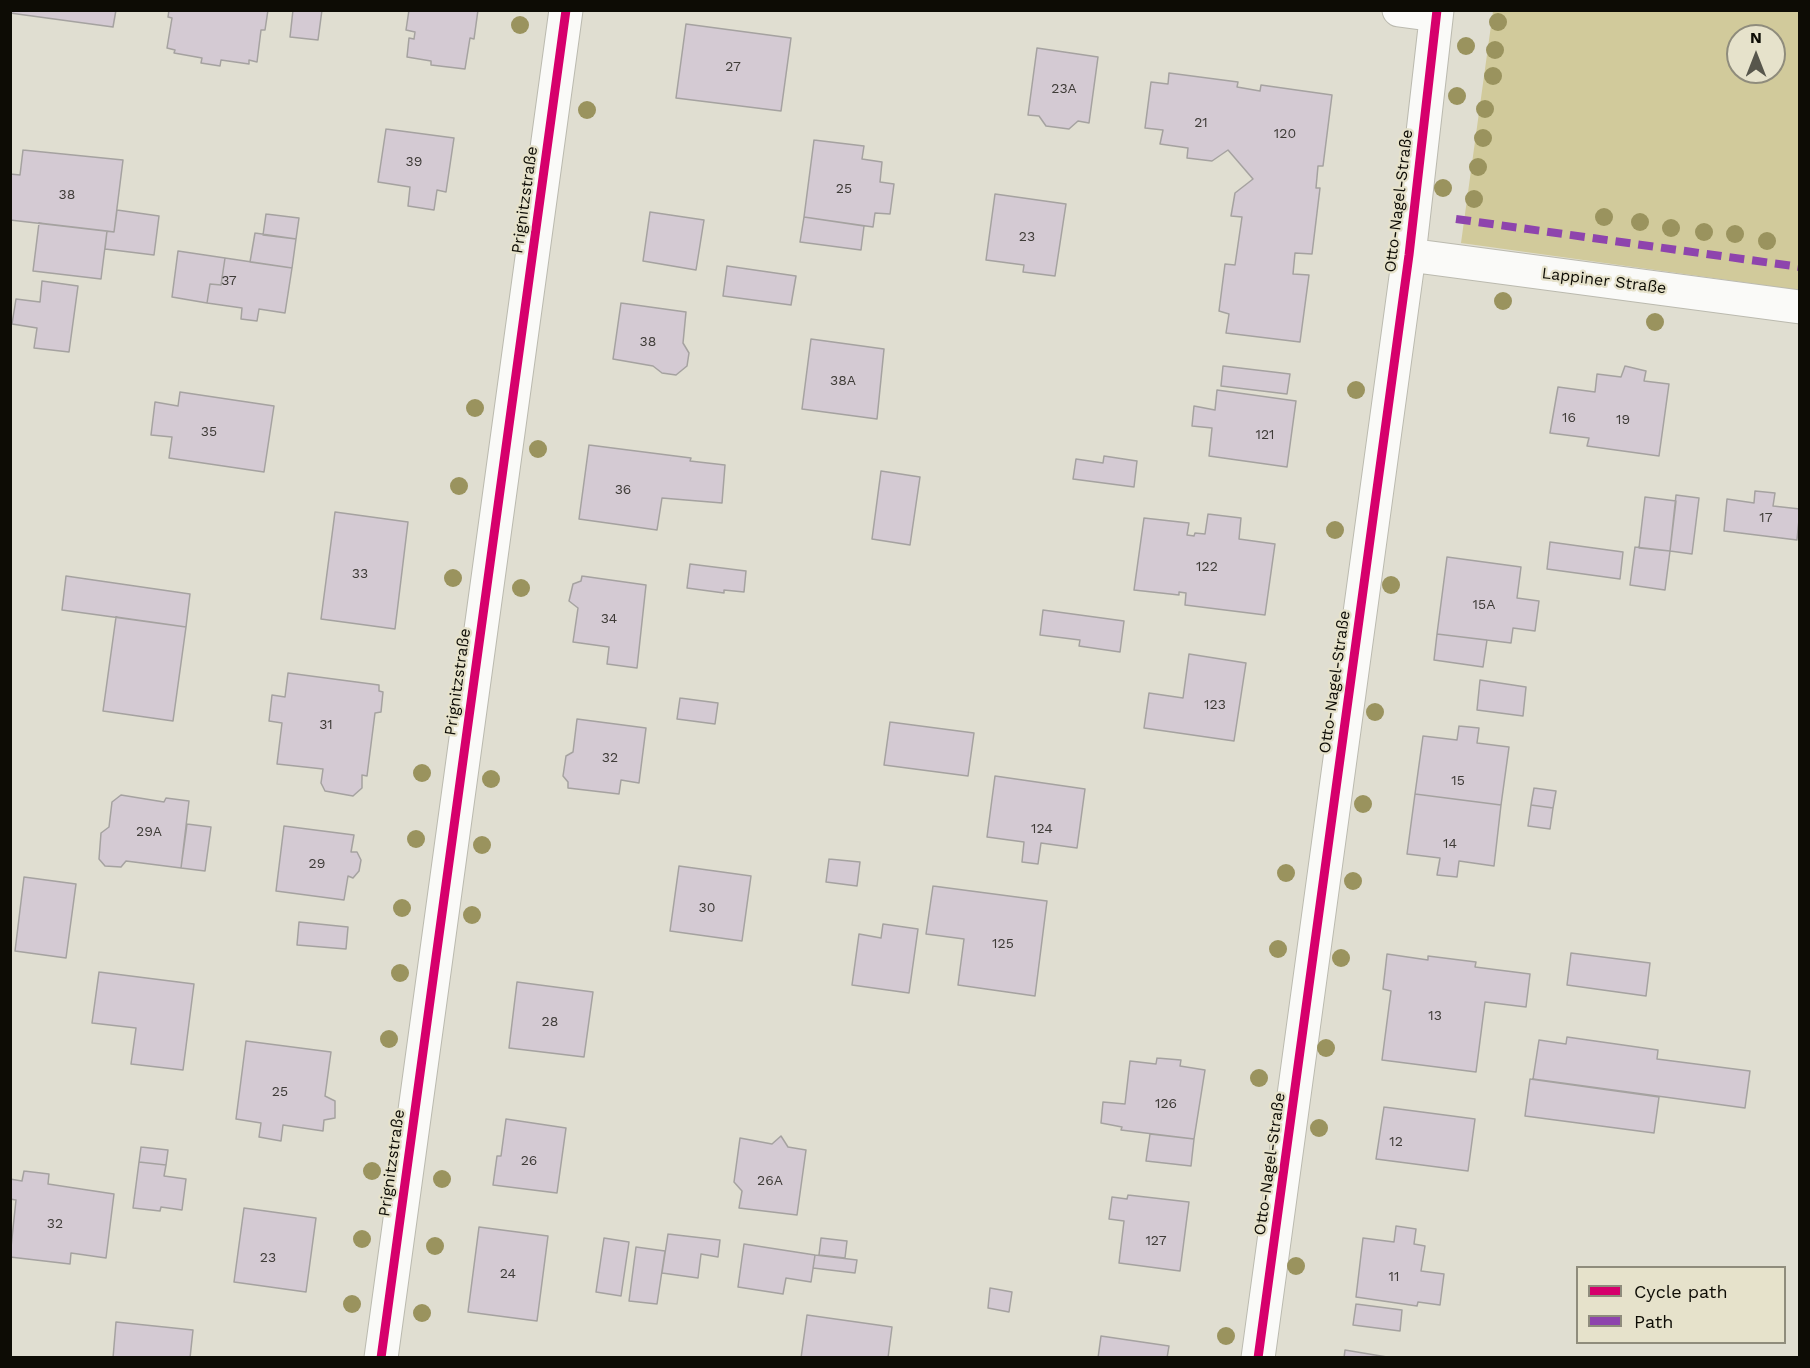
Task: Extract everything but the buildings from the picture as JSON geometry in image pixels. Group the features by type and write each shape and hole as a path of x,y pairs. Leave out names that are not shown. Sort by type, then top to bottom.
{"street":[{"name":"Prignitzstraße","path":"381,1358 566,10"},
{"path":"1399,10 1436,13"},
{"name":"Otto-Nagel-Straße","path":"1258,1358 1409,255 1436,13"},
{"name":"Lappiner Straße","path":"1409,255 1800,307"}],"shaded area":[{"path":"1493,11 1799,11 1799,290 1461,243"}],"marked path":[{"path":"1456,219 1800,267"}],"cycle path":[{"path":"381,1358 566,10"},
{"path":"1258,1358 1409,255 1437,10"}]}
